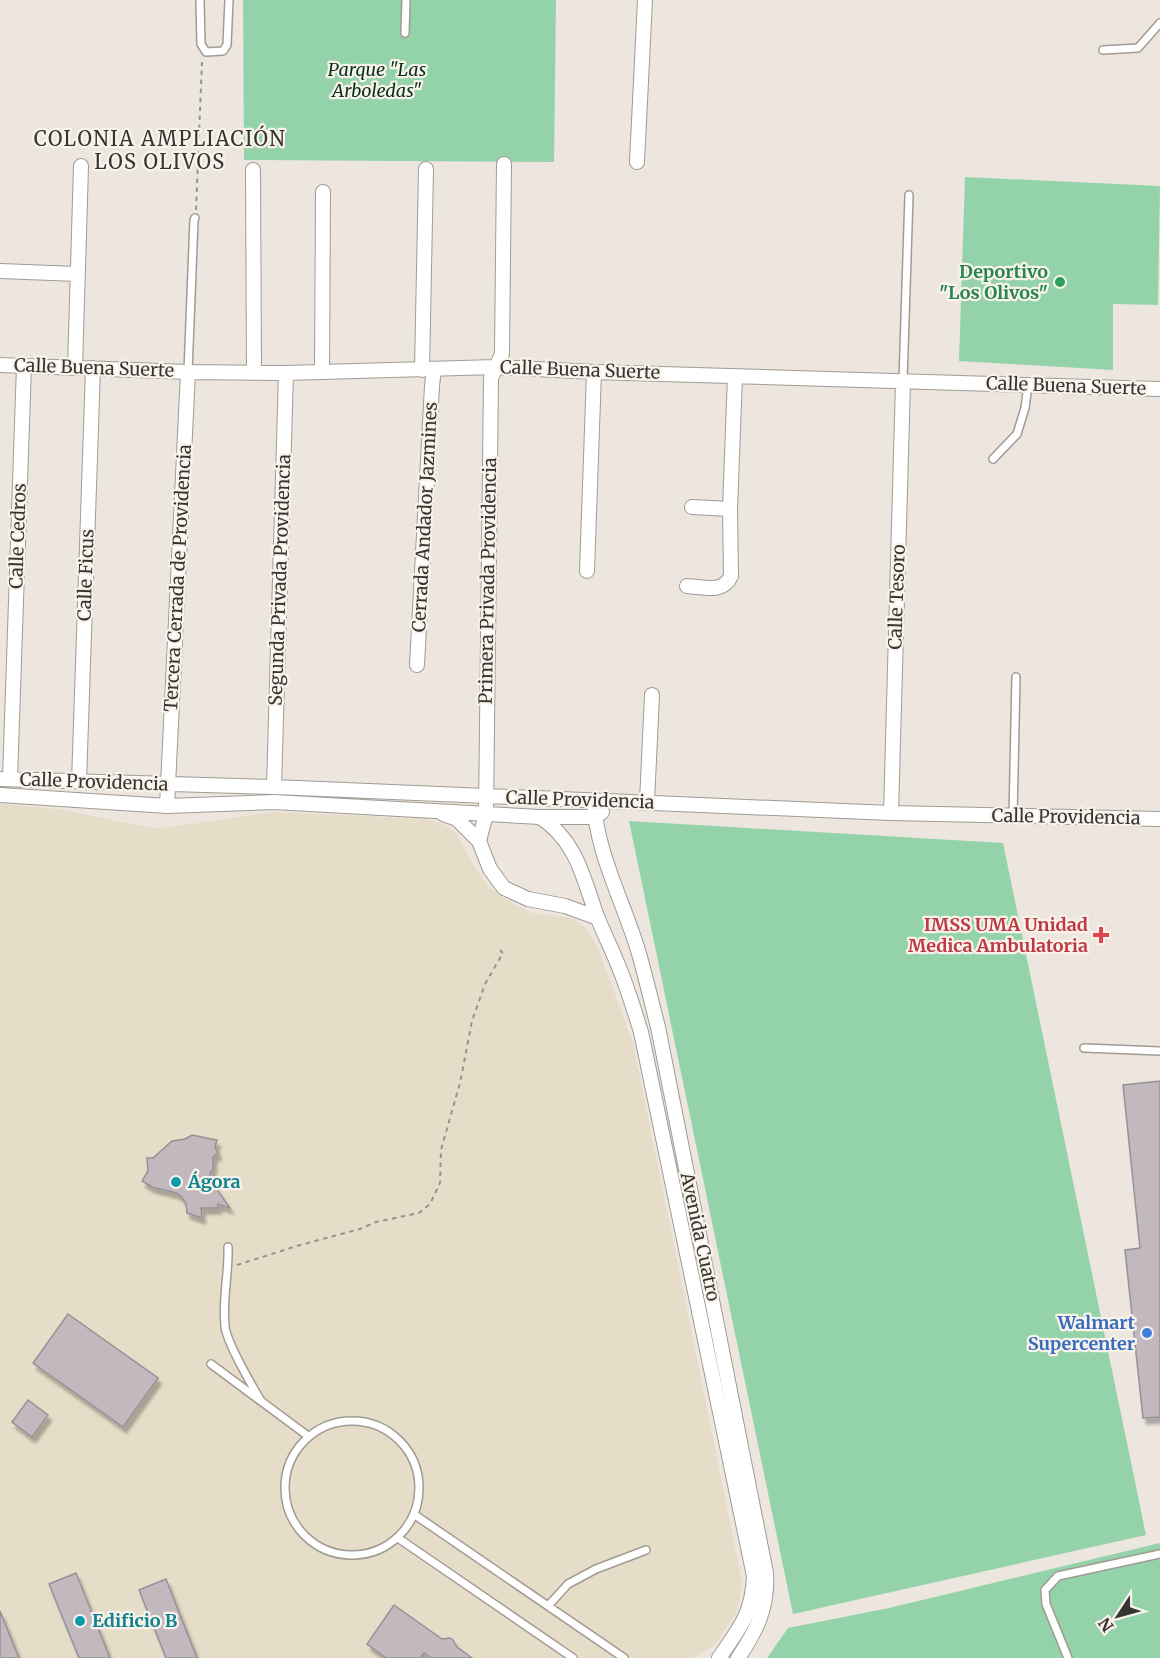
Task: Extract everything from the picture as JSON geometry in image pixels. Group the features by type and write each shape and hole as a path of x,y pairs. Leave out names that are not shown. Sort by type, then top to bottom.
{"street":[{"path":"637,162 645,0"},
{"name":"Primera Privada Providencia","path":"479,841 486,814 491,378 502,354 504,164"},
{"path":"75,368 81,166"},
{"name":"Cerrada Andador Jazmines","path":"417,665 432,386 428,370 426,169"},
{"path":"253,170 254,372"},
{"path":"322,372 323,192"},
{"path":"0,271 78,274"},
{"name":"Calle Buena Suerte","path":"0,365 286,373 496,367 1160,389"},
{"name":"Calle Cedros","path":"5,779 24,365"},
{"name":"Calle Ficus","path":"79,783 93,368"},
{"name":"Tercera Cerrada de Providencia","path":"167,806 188,372"},
{"path":"587,571 594,372"},
{"name":"Segunda Privada Providencia","path":"274,787 286,373"},
{"path":"687,586 720,588 727,584 730,576 735,376"},
{"name":"Calle Tesoro","path":"891,813 903,382"},
{"path":"692,507 730,509"},
{"path":"647,802 652,694"},
{"name":"Calle Providencia","path":"5,779 274,787 891,813 1160,819"},
{"name":"Calle Providencia","path":"0,795 167,806 274,802 540,817 595,816"},
{"name":"Avenida Cuatro","path":"594,801 595,816 618,897 637,946 658,1027 766,1573 767,1594 763,1612 738,1658"},
{"path":"595,816 620,802"},
{"path":"430,810 457,819 479,841 490,869 504,888 528,899 565,906 598,918"},
{"name":"Avenida Cuatro","path":"540,817 553,825 564,837 577,858 598,918 622,974 641,1032 754,1576 753,1596 748,1614 719,1658"},
{"path":"698,1307 714,1304"}],"lane":[{"path":"200,0 201,44 206,52 223,51 227,45 229,0"},
{"path":"405,33 406,0"},
{"path":"1103,50 1138,48 1160,23"},
{"path":"903,382 909,195"},
{"path":"188,372 195,218"},
{"path":"993,459 1017,434 1025,408 1028,385"},
{"path":"1013,816 1016,677"},
{"path":"1084,1048 1160,1051"},
{"path":"228,1247 225,1328 261,1401"},
{"path":"211,1364 308,1436"},
{"path":"341,1421 359,1421 376,1425 392,1434 405,1446 414,1462 419,1479 419,1497 415,1515 398,1538 380,1550 360,1556 338,1555 318,1547 302,1533 290,1515 285,1494 286,1472 294,1452 308,1436 324,1426 341,1421"},
{"path":"415,1515 624,1658"},
{"path":"398,1538 573,1658"},
{"path":"548,1606 568,1584 596,1569 646,1550"},
{"path":"1068,1658 1046,1604 1045,1590 1051,1582 1058,1576 1160,1554"}],"path":[{"path":"195,218 203,49"},
{"path":"228,1268 360,1229 376,1222 419,1213 430,1204 440,1183 441,1150 460,1083 472,1021 485,984 503,953 500,950"}],"shaded area":[{"path":"0,804 57,809 152,828 273,812 426,819 446,825 457,835 475,868 490,888 513,904 533,913 572,918 586,928 598,948 633,1043 742,1581 735,1615 716,1644 693,1658 0,1658"}],"green space":[{"name":"Parque \"Las Arboledas\"","path":"243,0 556,0 554,162 244,160"},
{"name":"Deportivo \"Los Olivos\"","path":"965,177 1160,186 1158,305 1113,304 1113,370 959,361"},
{"path":"629,821 1003,843 1146,1535 793,1614"},
{"path":"1160,1543 1160,1658 767,1658 788,1628 889,1608"}],"building":[{"name":"Walmart Supercenter","path":"1160,1081 1160,1417 1143,1418 1125,1250 1140,1248 1123,1085"},
{"name":"Ágora","path":"192,1135 217,1140 215,1147 218,1153 213,1157 211,1181 230,1208 218,1204 218,1208 201,1208 202,1218 187,1213 186,1204 181,1196 152,1187 142,1181 148,1171 147,1158 153,1158 172,1141 185,1139"},
{"path":"68,1314 158,1378 123,1427 33,1363"},
{"path":"28,1400 48,1415 32,1437 12,1422"},
{"name":"Edificio B","path":"76,1573 110,1658 79,1658 49,1584"},
{"path":"166,1579 197,1658 166,1658 139,1590"},
{"path":"394,1605 442,1639 453,1640 457,1647 472,1658 431,1658 424,1653 420,1658 386,1658 367,1644"},
{"path":"0,1611 19,1658 0,1658"}],"place":[{"name":"Deportivo \"Los Olivos\"","path":"1060,282"},
{"name":"IMSS UMA Unidad Medica Ambulatoria","path":"1101,935"},
{"name":"Ágora","path":"176,1182"},
{"name":"Walmart Supercenter","path":"1147,1333"},
{"name":"Edificio B","path":"80,1621"}],"district":[{"name":"COLONIA AMPLIACIÓN LOS OLIVOS","path":"160,150"}]}
